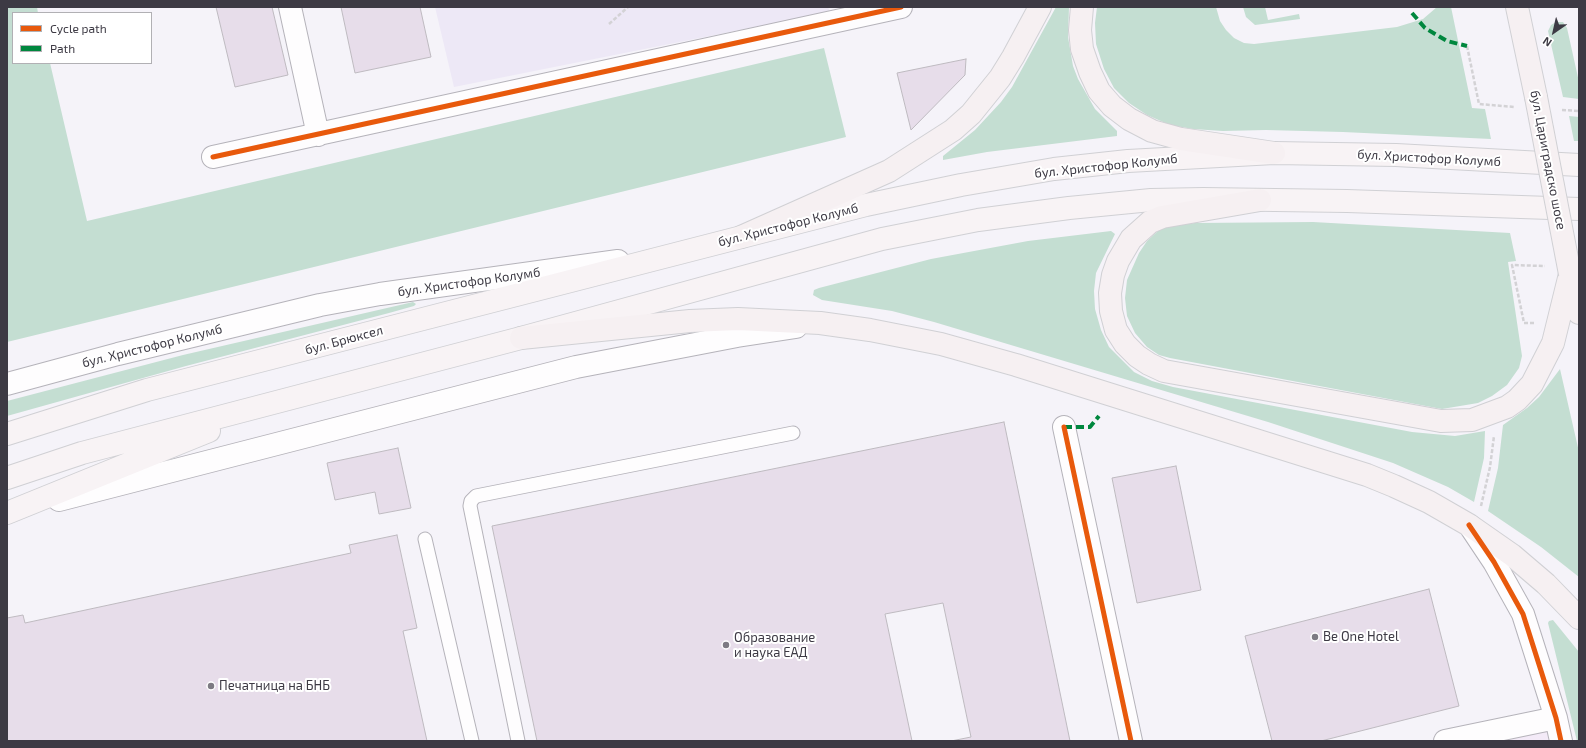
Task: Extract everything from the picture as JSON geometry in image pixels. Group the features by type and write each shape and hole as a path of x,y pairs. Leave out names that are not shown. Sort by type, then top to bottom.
{"highway":[{"path":"741,237 890,171 953,130 971,114 1000,78 1040,7"},
{"path":"1082,7 1080,30 1081,43 1090,72 1099,91 1112,106 1129,119 1152,131 1181,139 1274,153"},
{"name":"бул. Цариградско шосе","path":"1517,7 1579,313"},
{"path":"1260,200 1162,218 1150,222 1131,239 1118,261 1113,275 1110,293 1111,311 1116,330 1125,344 1137,356 1148,364 1164,371 1441,421 1472,420 1507,407 1526,392 1535,379 1555,337 1570,274"},
{"path":"522,338 690,321 738,319 820,323 870,330 941,344 1367,475 1429,502 1469,525 1512,555 1546,584 1579,618"}],"main road":[{"path":"290,7 318,135"},
{"path":"213,157 901,7"},
{"name":"бул. Христофор Колумб","path":"7,384 118,354 320,305 380,294 683,252 866,205 961,185 1054,169 1128,161 1274,153 1396,155 1579,165"},
{"path":"7,478 82,453 522,338 882,239 978,220 1069,208 1151,200 1260,200 1579,209"},
{"name":"бул. Брюксел","path":"7,434 147,390 683,252"},
{"path":"7,513 576,367 737,336 820,323"},
{"path":"7,513 167,449 276,402"},
{"path":"1064,427 1131,741"},
{"path":"1469,525 1494,562 1523,614 1556,718 1561,741"},
{"path":"1445,741 1556,718"}],"lane":[{"path":"518,741 470,506 471,501 476,496 793,433"},
{"path":"425,540 472,741"}],"path":[{"path":"609,24 628,7"},
{"path":"1467,46 1478,100"},
{"path":"1512,265 1524,323"},
{"path":"1481,506 1492,458 1494,429"}],"shaded area":[{"path":"435,7 828,7 830,12 454,87"},
{"path":"1536,722 1561,741 1446,741"}],"green space":[{"path":"7,7 37,7 38,12 12,12 12,64 50,64 87,221 824,48 846,137 7,342"},
{"path":"1056,7 1069,7 1068,37 1073,66 1078,79 1095,109 1117,131 1117,136 987,152 943,160 943,156 975,130 1001,102 1012,87"},
{"path":"1097,7 1216,7 1220,21 1234,38 1244,43 1254,44 1397,27 1423,19 1437,7 1451,7 1472,108 1485,109 1491,139 1343,132 1266,130 1223,131 1193,129 1170,125 1147,115 1129,103 1114,88 1104,69 1096,44 1095,23"},
{"path":"1243,7 1265,7 1268,20 1299,14 1300,19 1255,25 1246,17"},
{"path":"1556,22 1563,22 1567,28 1579,82 1579,99 1563,97 1548,31 1551,25"},
{"path":"1569,116 1579,117 1579,141 1574,141"},
{"path":"1313,222 1510,233 1516,261 1508,262 1522,356 1519,368 1507,385 1492,396 1478,403 1442,409 1170,358 1159,355 1147,347 1135,333 1127,316 1125,298 1127,280 1139,253 1147,241 1159,230 1171,225 1195,223"},
{"path":"1111,231 1115,234 1096,273 1094,291 1095,309 1101,330 1109,347 1134,372 1152,381 1173,387 1412,432 1455,436 1485,431 1484,458 1474,502 1448,487 1393,463 1268,422 934,322 892,311 822,300 813,295 814,290 819,288 931,259 1028,241"},
{"path":"413,302 416,304 414,306 186,366 7,416 7,401 183,355"},
{"path":"1560,369 1579,452 1579,577 1541,547 1488,511 1498,468 1503,425 1527,408 1539,397"},
{"path":"1553,620 1579,652 1579,741 1577,741 1548,623 1549,621"}],"building":[{"path":"216,7 272,7 288,75 235,87"},
{"path":"341,7 420,7 431,57 355,73"},
{"path":"966,59 965,75 911,130 897,73"},
{"path":"1004,422 1070,741 951,741 971,737 943,603 885,614 912,741 537,741 492,526"},
{"path":"398,448 411,508 379,514 375,492 335,500 327,463"},
{"path":"1176,466 1201,590 1137,603 1112,478"},
{"name":"Печатница на БНБ","path":"397,535 417,628 403,631 427,741 7,741 7,618 23,615 25,623 351,553 349,545"},
{"path":"1429,589 1459,706 1321,741 1272,741 1245,636"}],"marked path":[{"path":"1412,13 1425,28 1447,41 1467,46"},
{"path":"1064,427 1090,427 1099,416"}],"cycle path":[{"path":"213,157 901,7"},
{"path":"1064,427 1131,741"},
{"path":"1469,525 1494,562 1523,614 1556,718 1561,741"}],"place":[{"name":"Be One Hotel","path":"1315,637"},
{"name":"Образование и наука ЕАД","path":"726,645"},
{"name":"Печатница на БНБ","path":"211,686"}]}
